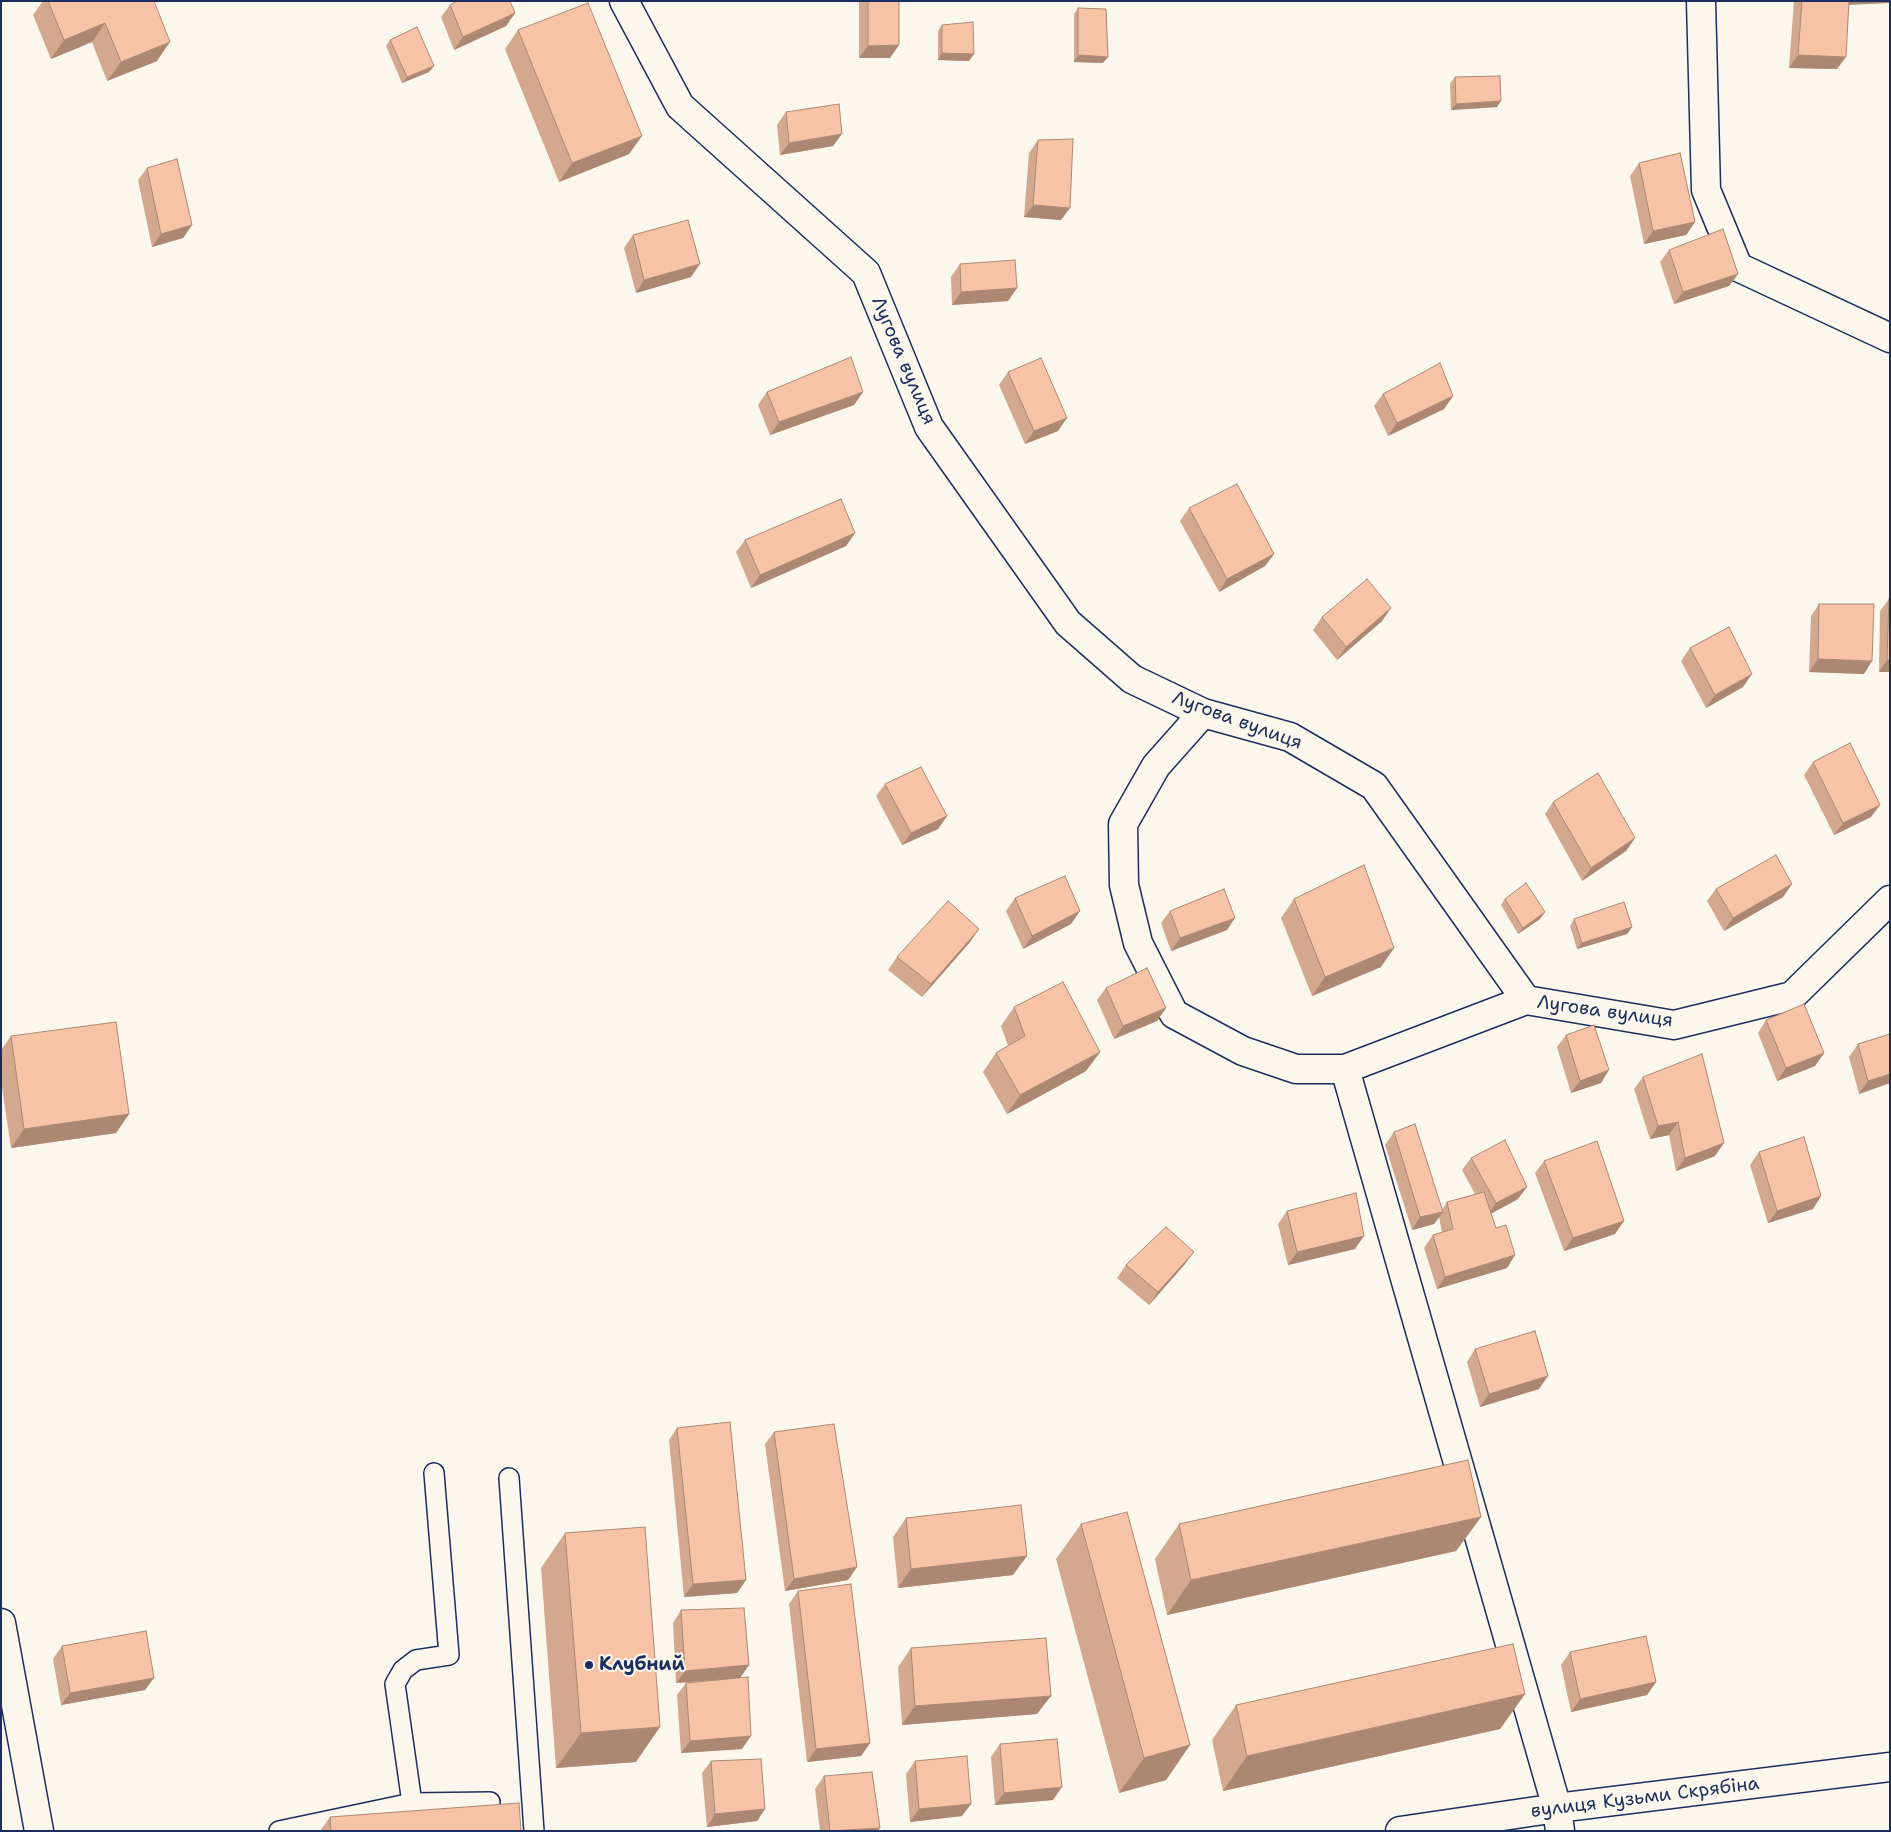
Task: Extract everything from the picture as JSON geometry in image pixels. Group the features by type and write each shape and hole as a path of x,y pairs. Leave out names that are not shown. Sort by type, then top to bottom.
{"street":[{"name":"Лугова вулиця","path":"624,1 680,106 866,273 929,427 1068,623 1132,679 1203,713 1290,737 1374,786 1526,1000 1674,1025 1792,996 1890,900"},
{"path":"1701,1 1706,190 1738,267 1890,338"},
{"path":"1203,713 1156,766 1124,824 1124,885 1138,943 1174,1014 1243,1051 1296,1069 1345,1069 1526,1000"},
{"path":"1345,1069 1558,1820"},
{"path":"1,1623 39,1831"},
{"name":"вулиця Кузьми Скрябіна","path":"1400,1831 1558,1820 1890,1767"}],"lane":[{"path":"412,1804 395,1684 403,1670 416,1660 449,1655 434,1473"},
{"path":"509,1478 534,1831"},
{"path":"279,1831 412,1804 490,1802"}],"building":[{"path":"48,1 154,1 170,42 121,62 105,23 64,40"},
{"path":"457,1 510,1 515,13 463,37 450,5"},
{"path":"868,1 899,1 899,45 868,46"},
{"path":"1802,1 1849,1 1846,57 1798,55"},
{"path":"588,3 642,136 572,163 518,30"},
{"path":"1078,8 1106,9 1108,57 1078,55"},
{"path":"973,22 974,54 942,53 942,25"},
{"path":"417,27 434,66 407,77 390,40"},
{"path":"1500,76 1501,101 1456,104 1455,77"},
{"path":"839,104 842,134 789,143 786,112"},
{"path":"1073,139 1070,208 1033,205 1038,140"},
{"path":"1680,153 1695,222 1653,231 1639,163"},
{"path":"177,159 192,225 161,234 147,168"},
{"path":"688,220 700,264 644,280 633,235"},
{"path":"1723,229 1738,274 1683,292 1669,250"},
{"path":"1015,260 1017,288 961,292 960,264"},
{"path":"851,357 863,392 779,422 767,392"},
{"path":"1041,358 1067,418 1034,431 1008,372"},
{"path":"1440,363 1453,396 1397,423 1383,394"},
{"path":"1237,484 1274,554 1227,579 1189,508"},
{"path":"841,499 855,533 760,575 745,540"},
{"path":"1367,579 1391,608 1346,647 1322,617"},
{"path":"1889,599 1890,660 1887,660"},
{"path":"1819,604 1874,604 1872,661 1818,659"},
{"path":"1729,627 1752,674 1715,695 1690,648"},
{"path":"1850,743 1880,805 1843,823 1813,762"},
{"path":"921,767 947,816 911,833 885,784"},
{"path":"1598,773 1635,838 1591,868 1553,802"},
{"path":"1776,855 1792,884 1733,918 1716,889"},
{"path":"1364,865 1394,948 1325,977 1294,899"},
{"path":"1065,876 1080,911 1032,936 1015,898"},
{"path":"1526,883 1545,912 1523,928 1505,899"},
{"path":"1224,889 1235,918 1180,938 1170,911"},
{"path":"948,901 979,929 931,984 897,957"},
{"path":"1624,902 1632,927 1582,943 1574,919"},
{"path":"1147,968 1166,1008 1123,1026 1106,988"},
{"path":"1063,982 1100,1052 1020,1095 996,1053 1025,1036 1014,1007"},
{"path":"1804,1004 1824,1053 1786,1068 1766,1020"},
{"path":"116,1022 129,1114 24,1129 11,1036"},
{"path":"1594,1025 1609,1070 1580,1081 1566,1035"},
{"path":"1890,1034 1890,1074 1868,1081 1858,1044"},
{"path":"1702,1054 1724,1143 1685,1158 1678,1122 1658,1126 1643,1077"},
{"path":"1415,1124 1443,1212 1420,1217 1394,1132"},
{"path":"1804,1137 1821,1196 1777,1211 1759,1152"},
{"path":"1505,1140 1527,1187 1496,1203 1471,1158"},
{"path":"1597,1141 1624,1221 1573,1238 1544,1161"},
{"path":"1484,1192 1496,1228 1506,1225 1515,1255 1445,1277 1433,1235 1453,1229 1447,1202"},
{"path":"1356,1193 1364,1236 1297,1252 1287,1211"},
{"path":"1166,1227 1194,1252 1158,1292 1126,1265"},
{"path":"1535,1331 1548,1376 1489,1394 1475,1349"},
{"path":"730,1422 746,1580 693,1584 677,1428"},
{"path":"834,1424 857,1567 794,1579 774,1432"},
{"path":"1468,1460 1481,1517 1191,1580 1179,1524"},
{"path":"1021,1505 1027,1556 911,1569 906,1518"},
{"path":"1127,1512 1190,1745 1144,1758 1081,1524"},
{"path":"645,1527 660,1727 581,1733 565,1533"},
{"path":"851,1584 870,1743 816,1749 798,1591"},
{"path":"744,1608 749,1665 685,1671 681,1610"},
{"path":"146,1631 154,1678 70,1693 62,1646"},
{"path":"1646,1636 1656,1682 1580,1699 1570,1652"},
{"path":"1046,1638 1051,1696 915,1706 911,1648"},
{"path":"1513,1644 1525,1694 1247,1756 1236,1705"},
{"path":"748,1677 751,1736 690,1741 686,1683"},
{"path":"1057,1739 1062,1787 1004,1793 1000,1744"},
{"path":"967,1756 971,1804 919,1809 915,1761"},
{"path":"761,1759 765,1809 715,1814 711,1761"},
{"path":"872,1772 880,1828 830,1831 824,1776"},
{"path":"519,1803 521,1831 331,1831 330,1817"}],"place":[{"name":"Клубний","path":"589,1665"}]}
